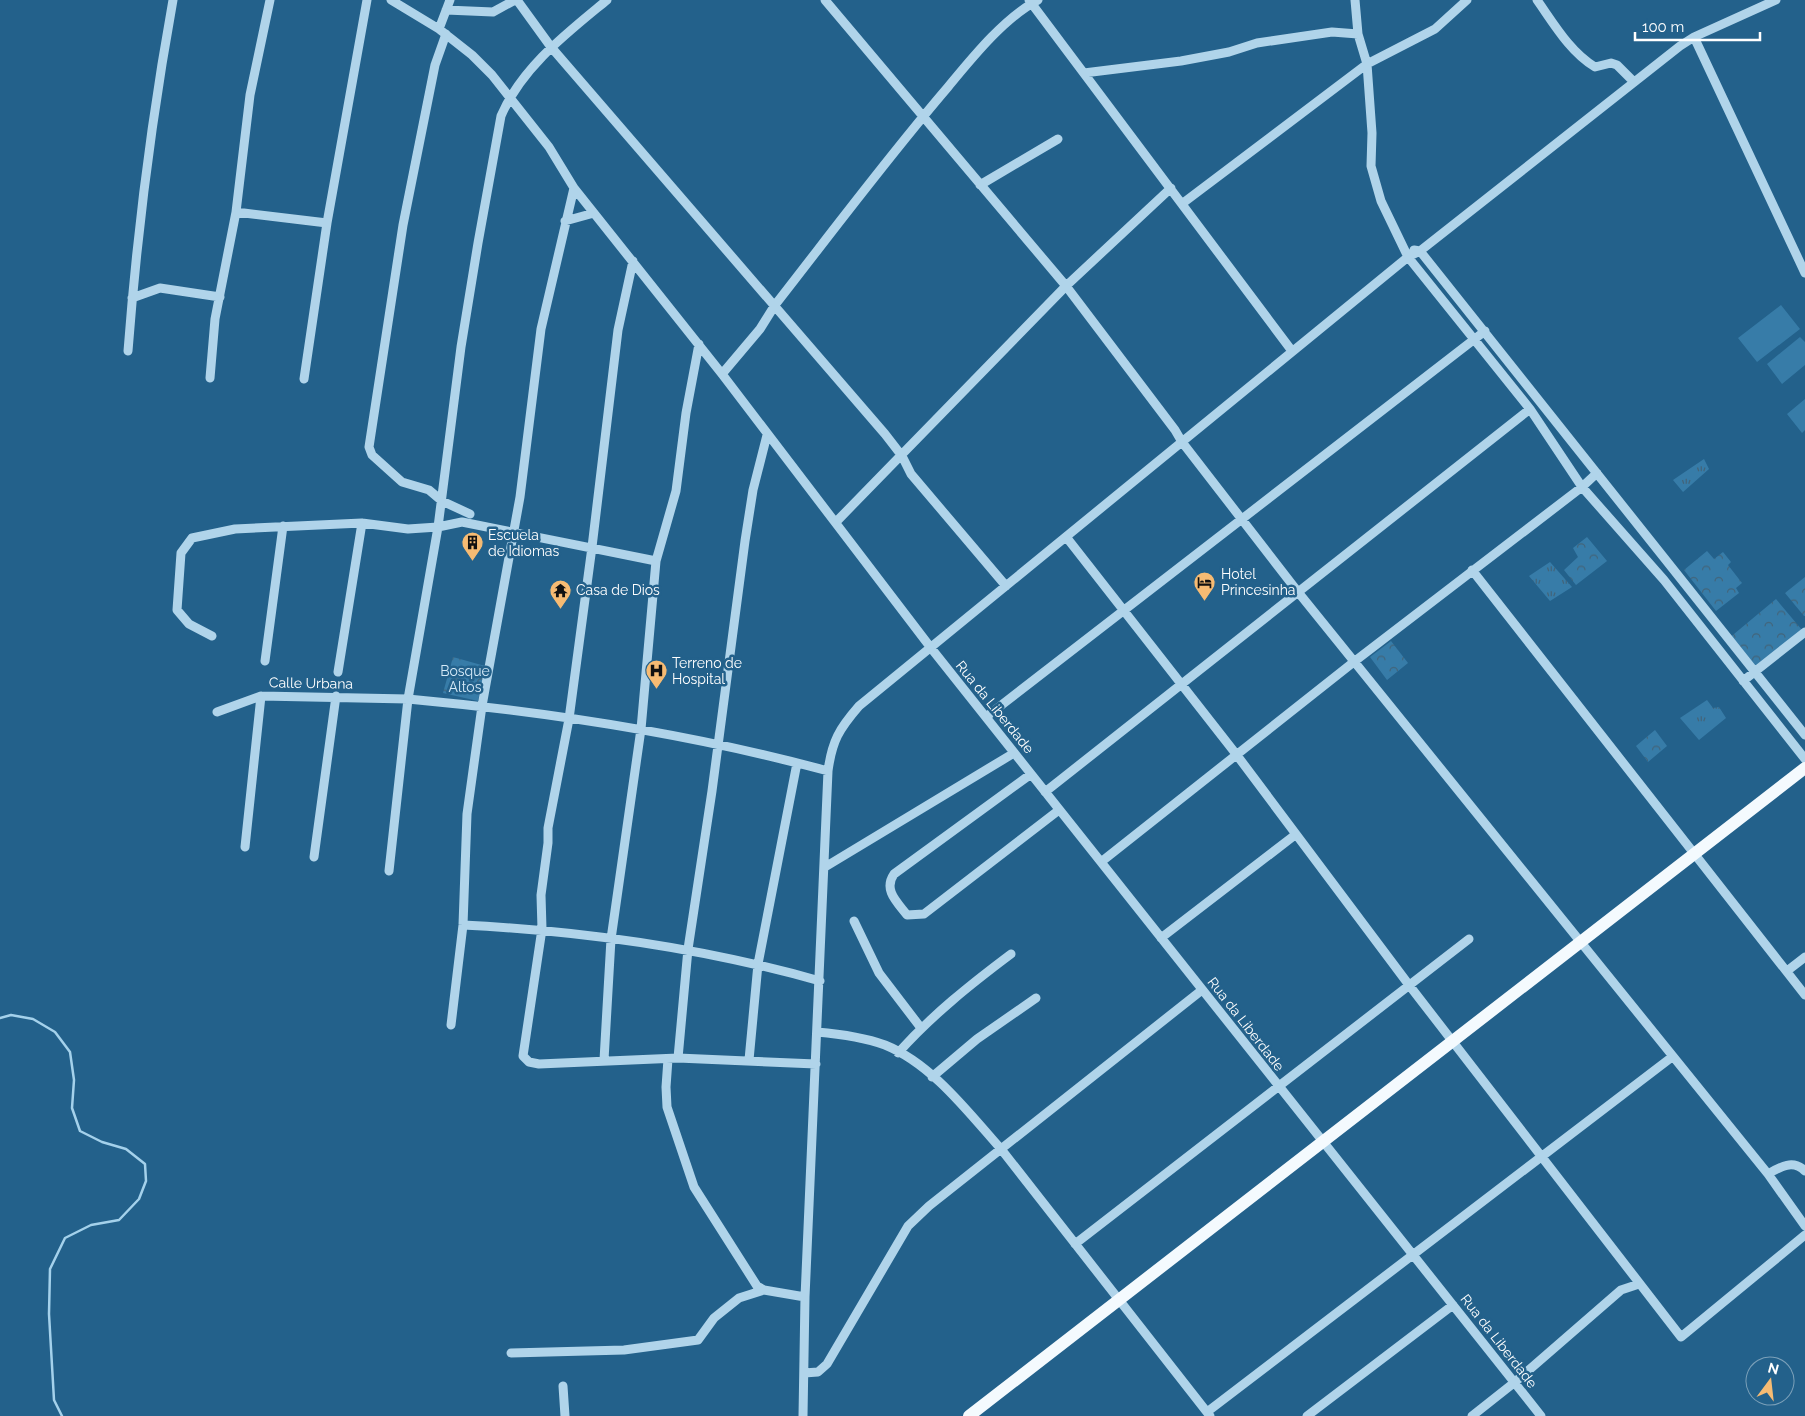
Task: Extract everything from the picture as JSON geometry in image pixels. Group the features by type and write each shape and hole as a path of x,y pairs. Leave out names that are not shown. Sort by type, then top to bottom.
{"main road":[{"path":"969,1416 1311,1153 1322,1142 1454,1042 1805,768"}],"street":[{"path":"128,350 132,298 157,90 173,0"},
{"path":"210,378 215,319 236,212 250,95 270,0"},
{"path":"304,379 327,223 367,0"},
{"name":"Rua da Liberdade","path":"390,0 442,31 472,55 510,96 549,147 574,188 699,344 931,648 1541,1416"},
{"path":"450,0 446,10 403,225 370,447 372,455 402,482 428,490 442,501 470,514"},
{"path":"446,10 492,12 516,0 551,47 775,305 902,456 911,474 1006,586"},
{"path":"389,871 408,699 442,501 461,347 502,116 510,96 551,47 607,0"},
{"path":"825,0 1066,286 1175,430 1182,442 1298,592 1768,1174 1805,1226"},
{"path":"1355,0 1358,34 1367,64 1372,134 1371,166 1381,201 1407,253 1530,409 1582,487 1664,580 1805,759"},
{"path":"1183,203 1367,64 1434,29 1467,0"},
{"path":"1537,0 1563,38 1589,63 1595,66 1611,63 1617,65 1634,82"},
{"path":"803,1416 806,1297 828,771 834,741 845,722 859,706 1067,538 1407,253 1420,251 1694,37 1776,0"},
{"path":"722,374 760,329 775,305 923,116 973,57 1033,1 1084,73 1292,351"},
{"path":"1084,73 1181,61 1229,52 1257,43 1332,32 1358,34"},
{"path":"1694,37 1805,273"},
{"path":"980,185 1058,139"},
{"path":"451,1025 463,925 467,814 482,706 529,437 541,329 574,188"},
{"path":"836,522 1066,286 1171,188"},
{"path":"236,212 327,223"},
{"path":"565,221 594,213"},
{"path":"1420,251 1805,736"},
{"path":"633,261 618,330 569,719 548,828 541,895 542,929 523,1056 529,1062 539,1064 678,1058 816,1064"},
{"path":"132,298 160,288 220,297"},
{"path":"986,717 1485,331"},
{"path":"604,1060 611,939 641,729 656,561 676,491 686,413 699,344"},
{"path":"1045,792 1530,409"},
{"path":"678,1058 688,949 753,490 767,435"},
{"path":"1100,862 1598,473"},
{"path":"212,636 189,624 177,610 181,553 192,538 235,529 362,523 408,529 438,527 462,522 656,561"},
{"path":"338,672 362,523"},
{"path":"265,660 283,526"},
{"path":"1067,538 1122,612 1236,754 1409,985 1681,1337 1805,1235"},
{"path":"1472,570 1805,995"},
{"path":"1743,681 1805,632"},
{"path":"245,847 261,696"},
{"name":"Calle Urbana","path":"217,712 261,696 336,696 408,699 482,706 641,729 718,743 828,771"},
{"path":"314,857 336,696"},
{"path":"825,867 1014,753"},
{"path":"749,1060 758,964 797,763"},
{"path":"1031,774 894,874 889,881 889,890 906,915 924,914 1059,810"},
{"path":"1161,938 1295,835"},
{"path":"854,920 879,973 920,1028"},
{"path":"463,925 542,929 688,949 758,964 820,981"},
{"path":"1075,1244 1469,939"},
{"path":"898,1052 920,1028 1011,954"},
{"path":"1787,972 1805,957"},
{"path":"804,1373 818,1372 827,1364 908,1226 929,1206 1202,990"},
{"path":"932,1077 977,1039 1036,998"},
{"path":"817,1032 856,1036 886,1046 898,1052 932,1077 1001,1149 1209,1414 1672,1057"},
{"path":"668,1059 667,1107 694,1187 757,1286 764,1290 806,1297"},
{"path":"1768,1174 1783,1166 1793,1164 1805,1171"},
{"path":"1472,1416 1515,1382 1621,1290 1639,1284"},
{"path":"511,1353 624,1350 698,1340 714,1318 739,1298 764,1290"},
{"path":"1307,1416 1453,1305"},
{"path":"563,1386 564,1416"}],"green space":[{"path":"1781,305 1800,329 1757,362 1738,338"},
{"path":"1800,337 1805,342 1805,365 1782,384 1767,364"},
{"path":"1805,399 1805,430 1802,433 1787,414"},
{"path":"1704,459 1709,469 1683,492 1673,480"},
{"path":"1587,537 1607,561 1576,585 1564,570 1578,557 1573,548"},
{"path":"1707,551 1714,559 1723,552 1731,562 1728,565 1742,583 1736,588 1739,593 1716,611 1684,570"},
{"path":"1550,562 1572,587 1550,601 1529,576"},
{"path":"1805,577 1805,616 1804,616 1785,593"},
{"path":"1776,599 1802,630 1755,670 1728,639"},
{"path":"1391,641 1408,663 1387,680 1370,657"},
{"name":"Bosque Altos","path":"453,657 485,666 478,701 443,693"},
{"path":"1707,700 1713,708 1719,707 1726,718 1699,740 1680,718"},
{"path":"1655,730 1667,746 1648,762 1636,746"}],"waterway":[{"path":"0,1018 11,1015 33,1019 55,1032 70,1052 74,1080 72,1108 80,1131 102,1142 126,1149 145,1164 146,1181 139,1199 119,1220 91,1225 65,1238 50,1269 49,1314 54,1400 62,1416"}],"place":[{"name":"Escuela de Idiomas","path":"472,562"},
{"name":"Hotel Princesinha","path":"1205,601"},
{"name":"Casa de Dios","path":"560,609"},
{"name":"Terreno de Hospital","path":"656,690"}]}
